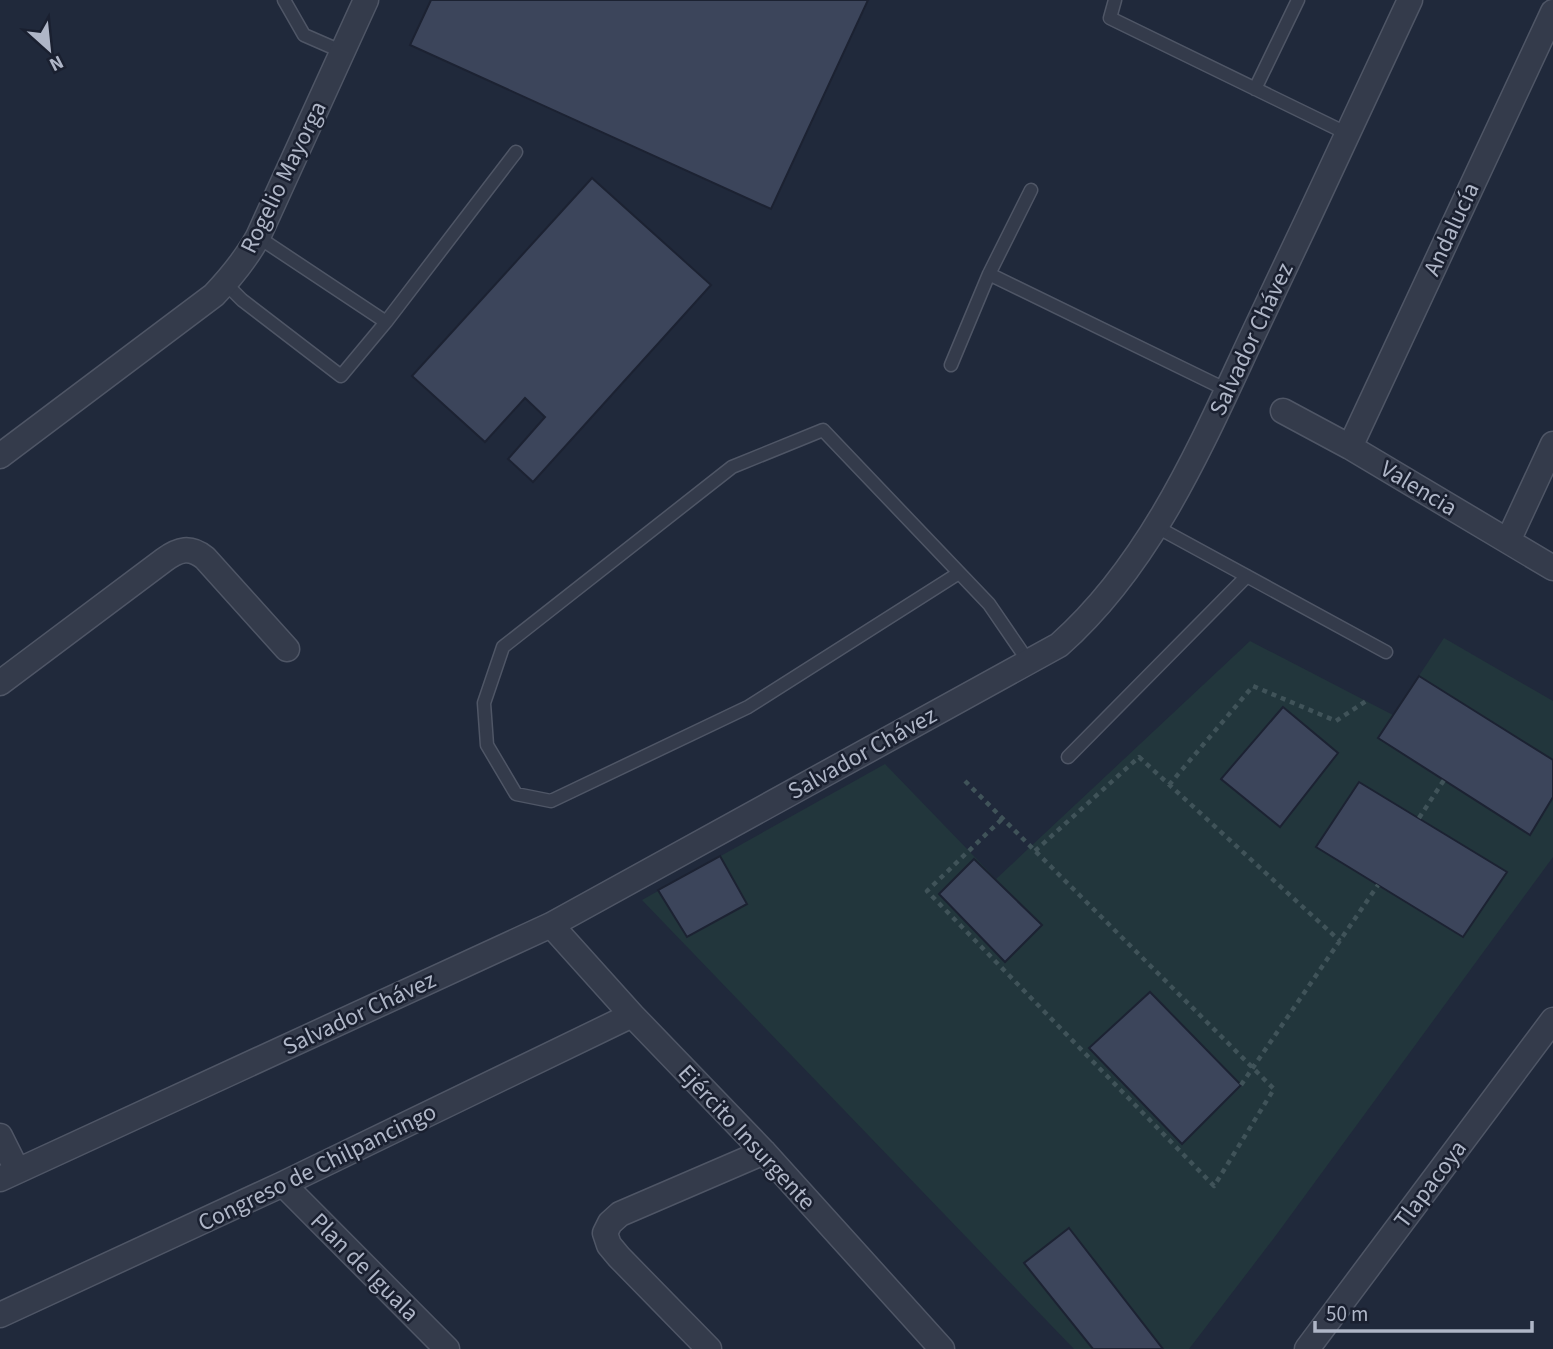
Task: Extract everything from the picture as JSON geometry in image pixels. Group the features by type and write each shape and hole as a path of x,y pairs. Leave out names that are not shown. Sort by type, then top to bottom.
{"street":[{"name":"Rogelio Mayorga","path":"0,456 206,301 247,256 366,0"},
{"name":"Salvador Chávez","path":"8,1175 551,925 1059,645 1089,618 1183,483 1410,0"},
{"name":"Andalucía","path":"1350,447 1553,12"},
{"name":"Valencia","path":"1283,411 1350,447 1553,568"},
{"path":"1508,541 1553,444"},
{"path":"0,683 174,552 184,549 192,549 205,558 287,649"},
{"name":"Ejército Insurgente","path":"551,925 632,1015 764,1152 942,1349"},
{"name":"Congreso de Chilpancingo","path":"0,1315 283,1184 632,1015"},
{"name":"Tlapacoya","path":"1307,1349 1553,1020"},
{"path":"0,1136 8,1175"},
{"path":"709,1349 619,1257 609,1245 605,1233 610,1223 620,1214 764,1152"},
{"name":"Plan de Iguala","path":"283,1184 447,1349"}],"lane":[{"path":"284,0 304,35 343,52"},
{"path":"1115,0 1110,19 1348,134"},
{"path":"1255,89 1298,0"},
{"path":"225,283 242,300 341,376 386,322 516,152"},
{"path":"951,365 989,274 1031,190"},
{"path":"258,237 386,322"},
{"path":"989,274 1227,390"},
{"path":"959,573 748,707 551,801 516,794 487,745 484,703 503,647 732,467 823,430 989,604 1028,661"},
{"path":"1155,526 1386,652"},
{"path":"1068,757 1247,576"}],"path":[{"path":"1169,785 1253,686 1336,721 1366,701"},
{"path":"1035,851 1139,757 1340,941"},
{"path":"1419,818 1444,780"},
{"path":"965,781 1274,1089 1214,1186 927,891 1002,819"},
{"path":"1241,1085 1378,886"}],"shaded area":[{"path":"1444,638 1553,701 1553,857 1274,1238 1189,1349 1074,1349 642,900 885,764 996,879 1250,641 1393,715"}],"building":[{"path":"431,0 868,0 771,209 410,45"},
{"path":"592,178 711,285 533,482 508,459 545,417 525,398 485,442 412,376"},
{"path":"1419,676 1553,760 1553,797 1530,835 1378,738"},
{"path":"1283,707 1338,753 1280,827 1221,779"},
{"path":"1359,782 1507,872 1463,937 1316,847"},
{"path":"720,856 747,904 687,937 658,890"},
{"path":"974,859 1042,925 1005,962 939,894"},
{"path":"1150,992 1241,1085 1182,1144 1089,1048"},
{"path":"1069,1228 1163,1349 1093,1349 1024,1263"}]}
